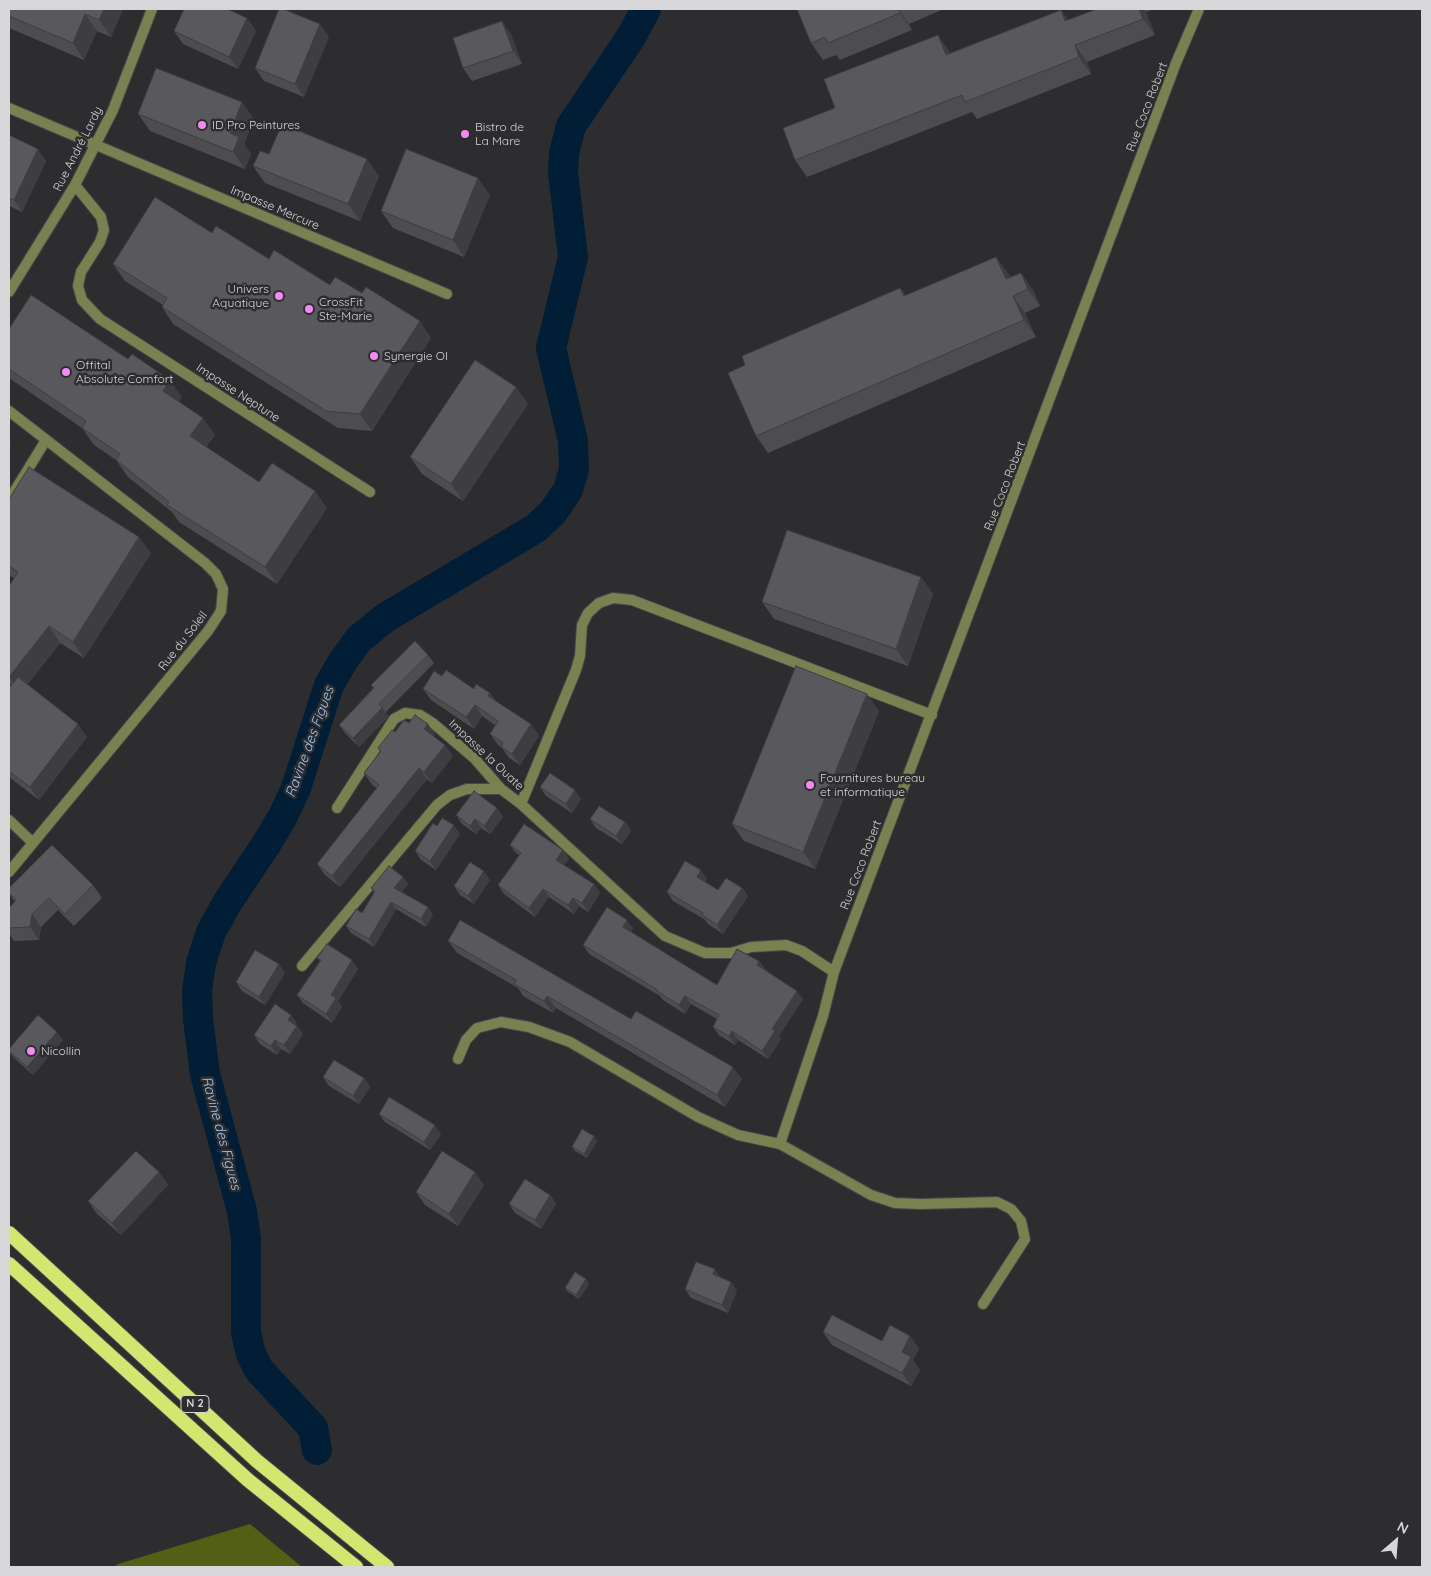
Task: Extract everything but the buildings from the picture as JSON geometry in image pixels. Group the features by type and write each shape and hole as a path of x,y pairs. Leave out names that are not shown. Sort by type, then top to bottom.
{"highway":[{"name":"N 2","path":"9,1233 257,1462 387,1567"},
{"name":"N 2","path":"9,1264 248,1480 356,1567"}],"street":[{"name":"Rue André Lardy","path":"9,292 75,186 113,110 152,9"},
{"name":"Rue Coco Robert","path":"780,1144 823,1016 834,972 1173,73 1199,9"},
{"name":"Impasse Mercure","path":"9,108 447,294"},
{"name":"Impasse Neptune","path":"75,186 101,217 104,230 100,242 81,272 78,286 82,300 100,319 370,492"},
{"name":"Rue du Soleil","path":"9,411 206,562 216,574 223,589 221,611 208,631 9,872"},
{"path":"9,500 46,440"},
{"path":"834,972 802,951 786,945 751,947 731,954 705,952 665,936 521,804 576,670 580,656 582,625 588,613 599,603 613,598 632,600 932,715"},
{"name":"Impasse la Ouate","path":"336,808 390,725 405,713 420,715 434,724 475,759 501,789 521,804"},
{"path":"302,966 436,805 450,795 467,789 501,789"},
{"path":"9,820 32,842"},
{"path":"458,1059 466,1040 477,1028 501,1022 529,1027 570,1042 698,1117 738,1135 780,1144 871,1195 895,1203 998,1202 1011,1209 1021,1221 1025,1239 983,1304"}],"green space":[{"path":"250,1524 302,1567 114,1567 118,1564"}],"waterway":[{"name":"Ravine des Figues","path":"317,1450 313,1428 259,1370 251,1354 246,1333 246,1239 242,1211 205,1074 198,1019 197,990 201,963 211,932 227,903 283,816 296,788 329,685 359,639 385,618 536,528 553,512 568,490 574,469 573,441 551,348 573,257 563,173 564,153 571,126 631,37 646,9"}],"place":[{"name":"ID Pro Peintures","path":"202,125"},
{"name":"Bistro de La Mare","path":"465,134"},
{"name":"Univers Aquatique","path":"279,296"},
{"name":"CrossFit Ste-Marie","path":"309,309"},
{"name":"Synergie OI","path":"374,356"},
{"name":"Offital Absolute Comfort","path":"66,372"},
{"name":"Fournitures bureau et informatique","path":"810,785"},
{"name":"Nicollin","path":"31,1051"}]}
